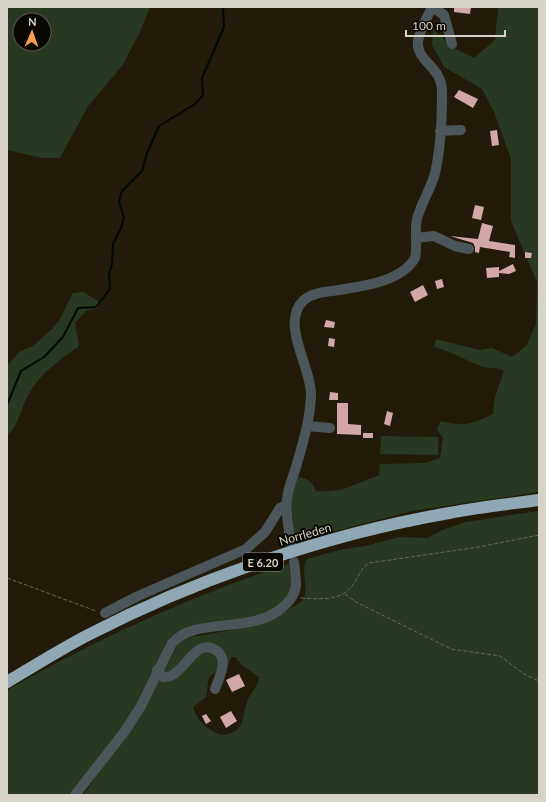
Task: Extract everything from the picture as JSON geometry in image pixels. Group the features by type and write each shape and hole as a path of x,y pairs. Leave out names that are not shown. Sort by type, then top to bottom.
{"highway":[{"name":"Norrleden","path":"7,682 101,629 187,590 282,555 322,543 428,517 539,500"}],"street":[{"path":"291,544 286,505 287,494 307,426 311,385 297,341 295,327 296,316 300,305 305,299 316,294 369,284 397,274 409,266 415,258 418,214 435,174 440,131 442,95 441,80 433,68 423,58 418,47 419,37 432,7 444,15 452,44"},
{"path":"440,131 461,130"},
{"path":"416,238 434,236 455,246 469,250"},
{"path":"307,426 330,428"},
{"path":"105,613 159,587 246,549 265,532 280,508 286,505"},
{"path":"75,795 125,731 141,706 172,643 178,636 190,632 258,620 281,608 293,595 296,586 294,562"},
{"path":"158,670 163,677 173,675 196,651 204,648 212,648 219,652 223,659 215,689"}],"path":[{"path":"293,595 302,598 317,599 340,597 350,589 362,568 370,563 479,547 539,535"},
{"path":"7,578 99,613 105,613"},
{"path":"344,593 356,602 451,649 500,656 524,674 539,681"}],"green space":[{"path":"7,7 150,7 140,32 122,66 88,106 60,158 43,158 7,150"},
{"path":"498,7 539,7 539,492 412,511 301,540 295,538 290,497 297,477 304,478 309,481 316,491 324,492 348,487 379,475 380,464 425,463 440,458 443,438 437,429 441,421 456,424 468,424 493,414 495,397 504,371 482,367 434,347 436,339 480,350 492,348 512,357 526,346 536,324 537,282 511,221 511,159 494,112 482,89 444,67 432,45 433,29 452,47 474,58 495,40"},
{"path":"83,292 98,301 98,308 86,311 75,323 79,346 40,378 27,397 17,421 7,436 7,366 19,352 33,346 52,329 60,319 73,293"},
{"path":"381,436 438,437 438,455 380,454"},
{"path":"539,511 539,795 83,795 150,699 178,643 187,638 240,628 265,621 298,604 302,601 305,591 304,569 307,559 339,550 366,546 399,537 427,538 445,529 465,522","holes":["231,657 235,657 242,665 259,677 256,686 248,699 242,723 235,731 229,734 221,735 203,724 197,717 193,707 206,697 209,677 214,673 226,671"]},
{"path":"288,564 291,576 290,593 280,605 269,612 256,617 227,623 187,628 179,631 168,639 158,664 132,714 111,745 71,795 7,795 7,690 75,653 144,620 215,590"}],"building":[{"path":"454,7 471,7 470,14 454,12"},
{"path":"459,90 478,99 473,108 454,97"},
{"path":"497,130 499,145 492,146 490,131"},
{"path":"475,205 484,207 481,220 472,218"},
{"path":"482,223 493,226 489,241 515,245 515,258 509,257 510,252 480,247 479,253 475,252 473,243 450,236 478,239"},
{"path":"525,252 532,253 531,258 525,258"},
{"path":"513,264 516,271 509,274 499,273 499,277 487,278 486,268 499,267 499,271"},
{"path":"442,279 444,287 437,289 435,281"},
{"path":"423,285 428,295 415,302 410,292"},
{"path":"326,320 335,322 334,328 324,327"},
{"path":"329,338 335,339 334,347 328,346"},
{"path":"330,392 338,393 338,400 329,400"},
{"path":"337,403 348,403 348,424 361,425 361,435 337,434"},
{"path":"387,411 393,413 390,426 384,424"},
{"path":"363,433 373,433 373,438 363,438"},
{"path":"239,674 245,686 232,692 226,680"},
{"path":"231,711 237,721 226,728 220,717"},
{"path":"206,714 211,721 206,724 202,716"}],"waterway":[{"path":"7,405 21,371 44,357 63,337 78,308 96,307 110,289 109,274 112,264 113,244 124,218 119,201 122,191 142,171 147,153 159,126 195,104 203,95 202,78 224,27 223,7"}]}
